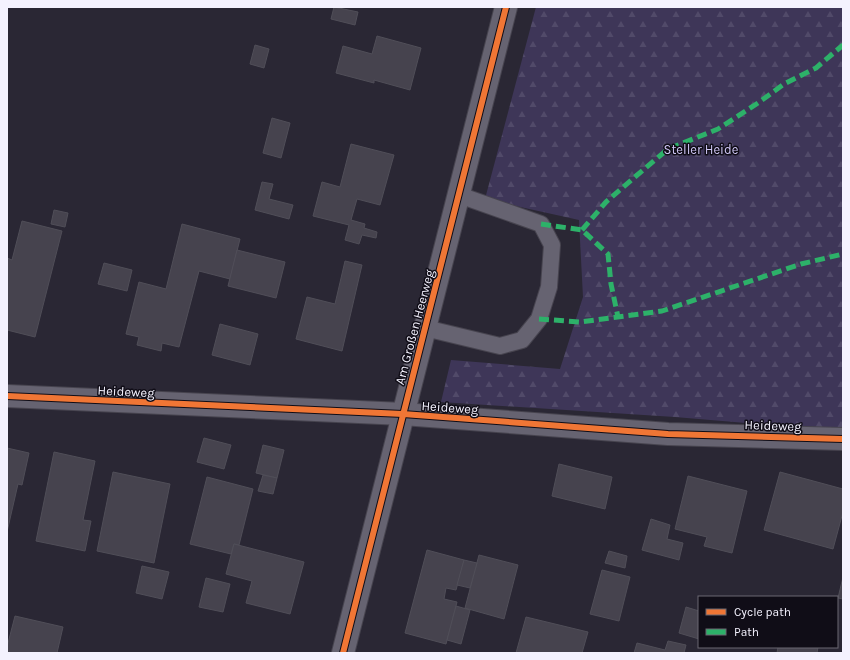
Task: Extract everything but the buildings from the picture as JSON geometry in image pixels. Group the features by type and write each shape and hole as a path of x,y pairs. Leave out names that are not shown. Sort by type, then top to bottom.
{"street":[{"name":"Am Großen Heerweg","path":"343,653 506,7"},
{"name":"Heideweg","path":"7,396 403,414 668,434 843,439"}],"lane":[{"path":"425,328 500,346 522,340 539,319 549,287 552,245 541,224 459,195"}],"green space":[{"name":"Steller Heide","path":"536,7 843,7 843,431 675,417 441,402 451,360 560,369 583,297 579,220 485,199"}],"marked path":[{"path":"582,230 606,202 668,149 718,129 784,84 816,68 843,45"},
{"path":"541,224 582,230 608,254 611,284 618,317"},
{"path":"539,319 580,322 662,311 801,264 843,254"}],"cycle path":[{"path":"343,653 506,7"},
{"path":"7,396 403,414 668,434 843,439"}]}
